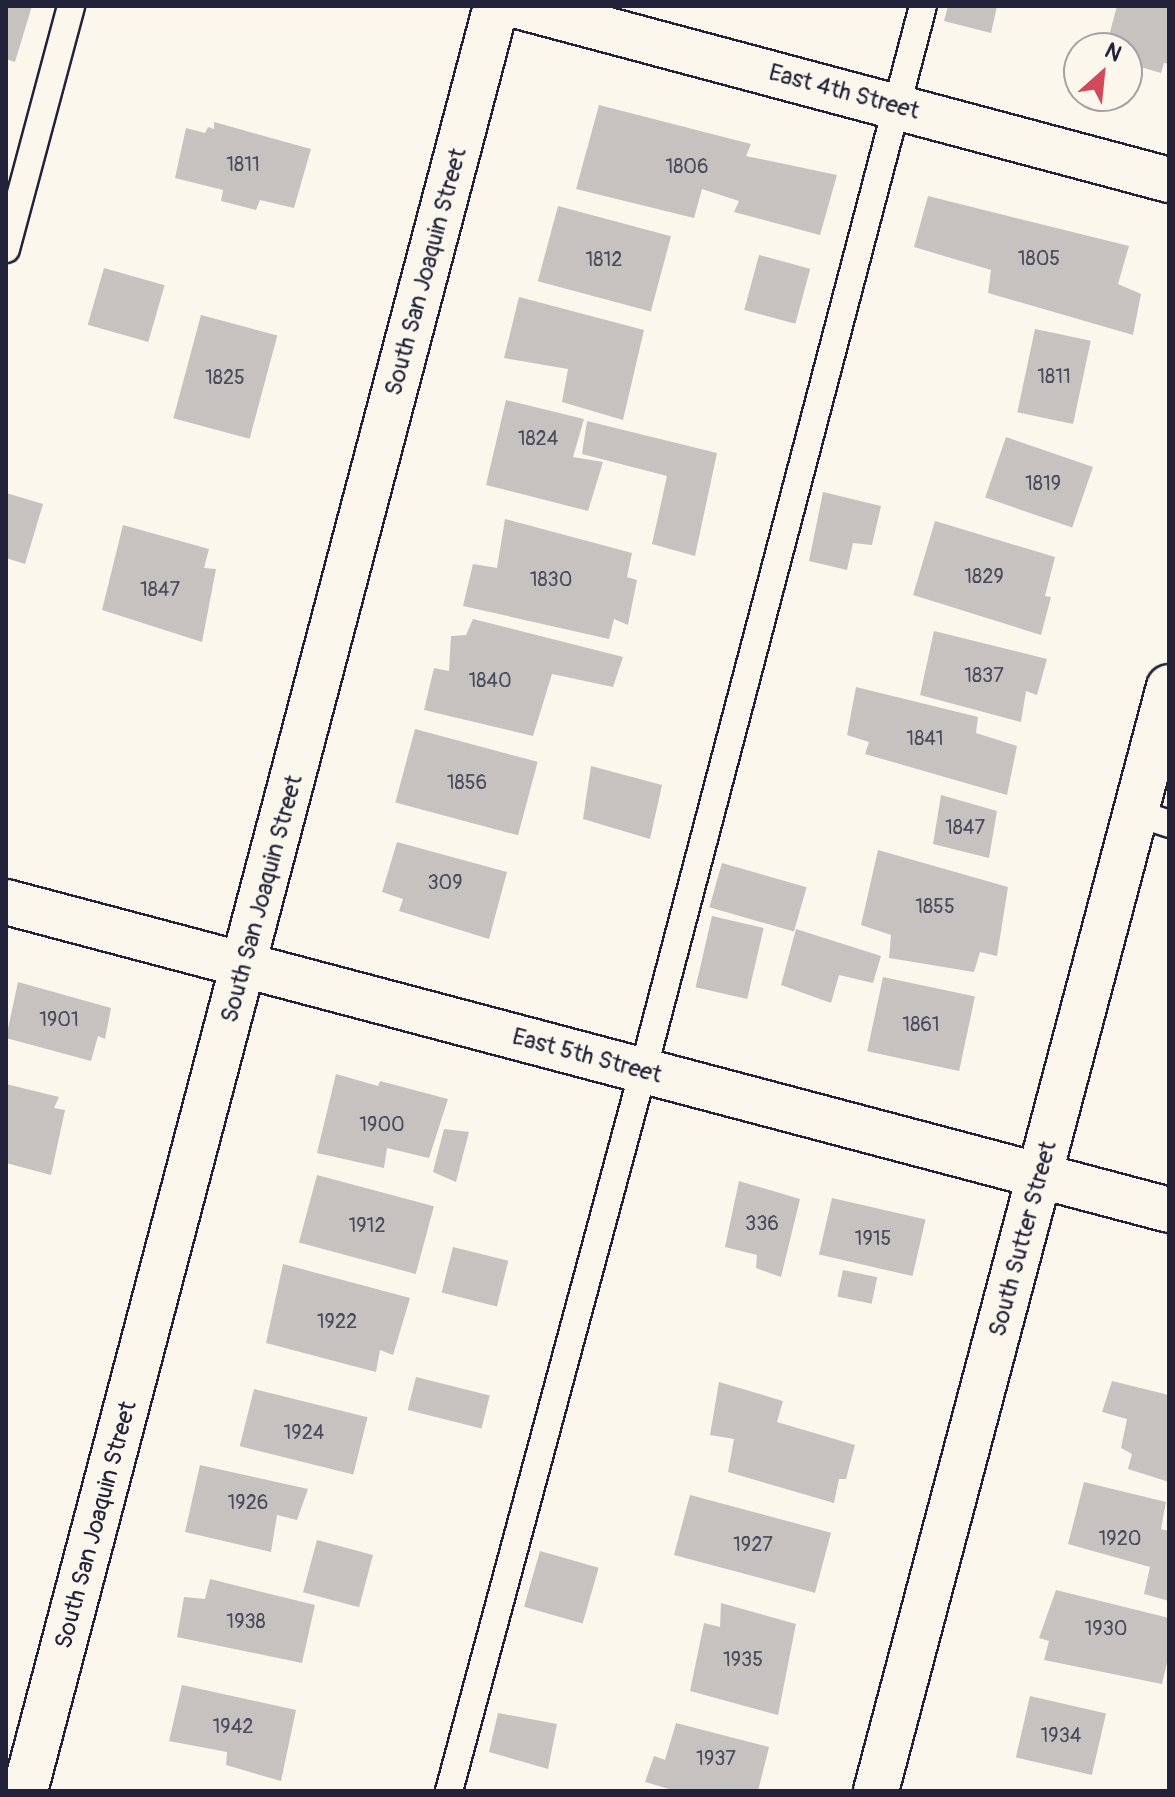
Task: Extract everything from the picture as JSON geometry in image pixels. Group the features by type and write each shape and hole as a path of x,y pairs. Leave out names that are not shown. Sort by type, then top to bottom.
{"street":[{"name":"South San Joaquin Street","path":"25,1791 496,6"},
{"name":"East 4th Street","path":"518,6 1169,180"},
{"name":"South Sutter Street","path":"876,1791 1040,1176 1152,819 1169,687"},
{"name":"East 5th Street","path":"6,902 1169,1210"}],"lane":[{"path":"6,249 71,6"},
{"path":"449,1791 643,1071 923,6"}],"building":[{"path":"6,6 32,6 15,62 6,59"},
{"path":"948,6 997,6 991,33 944,21"},
{"path":"1117,6 1169,8 1169,64 1164,63 1161,73 1143,68 1143,32 1110,32"},
{"path":"599,105 751,144 746,156 837,175 820,235 734,212 739,201 702,189 694,218 576,189"},
{"path":"214,122 311,149 294,208 260,200 256,210 221,201 223,190 175,178 186,128 205,133 208,127 214,129"},
{"path":"928,196 1129,246 1118,284 1141,294 1133,335 988,293 991,270 914,247"},
{"path":"558,206 671,236 651,312 538,281"},
{"path":"759,255 810,269 795,324 744,310"},
{"path":"104,268 165,285 148,342 88,325"},
{"path":"519,297 644,330 623,420 562,402 568,369 504,358"},
{"path":"201,315 277,335 250,439 173,418"},
{"path":"1035,329 1091,341 1073,424 1017,412"},
{"path":"506,400 584,419 573,457 603,462 588,511 486,485"},
{"path":"587,421 717,453 695,556 652,544 667,476 582,454"},
{"path":"1006,437 1093,467 1072,527 985,498"},
{"path":"823,492 881,506 872,545 853,543 847,570 809,561"},
{"path":"6,493 43,504 25,564 6,558"},
{"path":"505,519 632,553 627,577 637,580 628,625 614,619 609,639 463,606 473,564 497,568"},
{"path":"935,521 1055,557 1045,596 1051,597 1041,635 913,595"},
{"path":"123,525 209,549 204,568 216,569 202,642 102,610"},
{"path":"473,619 623,657 613,687 552,674 533,736 424,710 434,668 449,671 451,636 466,635"},
{"path":"934,631 1047,659 1037,695 1026,691 1021,722 920,695"},
{"path":"856,687 978,717 976,733 1017,746 1007,795 865,754 869,742 847,735"},
{"path":"415,729 538,762 518,835 395,802"},
{"path":"591,766 662,785 650,839 583,819"},
{"path":"941,795 997,811 989,858 933,844"},
{"path":"397,842 507,872 489,939 399,911 403,899 382,892"},
{"path":"878,850 1008,887 997,956 980,952 974,972 889,958 891,935 861,925"},
{"path":"722,863 807,887 794,931 709,907"},
{"path":"712,916 764,928 747,999 696,987"},
{"path":"796,929 881,956 873,983 839,975 831,1003 781,985"},
{"path":"883,977 975,997 959,1071 867,1051"},
{"path":"18,982 111,1008 105,1039 98,1036 91,1061 6,1038"},
{"path":"336,1074 378,1086 380,1081 448,1099 429,1158 387,1148 384,1168 317,1153"},
{"path":"6,1084 59,1097 54,1108 65,1110 51,1175 6,1163"},
{"path":"444,1129 469,1132 456,1182 433,1172"},
{"path":"317,1175 434,1206 416,1274 299,1243"},
{"path":"739,1181 800,1199 781,1277 756,1268 757,1255 725,1247"},
{"path":"832,1198 926,1220 912,1276 819,1255"},
{"path":"453,1247 508,1261 497,1306 442,1293"},
{"path":"283,1264 410,1298 393,1355 380,1350 376,1372 266,1343"},
{"path":"843,1270 877,1277 872,1304 837,1296"},
{"path":"416,1377 490,1395 482,1428 408,1410"},
{"path":"1112,1381 1169,1395 1169,1482 1128,1469 1132,1454 1121,1448 1127,1419 1102,1412"},
{"path":"719,1382 783,1401 777,1422 855,1445 846,1479 839,1479 834,1503 728,1472 734,1439 710,1435"},
{"path":"254,1389 368,1417 353,1475 240,1446"},
{"path":"200,1465 308,1489 297,1520 277,1515 271,1552 185,1532"},
{"path":"1084,1482 1166,1502 1161,1529 1169,1531 1169,1601 1144,1594 1150,1567 1068,1544"},
{"path":"690,1495 831,1533 815,1593 674,1555"},
{"path":"317,1540 373,1555 359,1607 303,1592"},
{"path":"540,1551 599,1568 583,1624 524,1607"},
{"path":"210,1579 315,1605 302,1663 177,1637 184,1597 205,1599"},
{"path":"1056,1590 1169,1618 1169,1654 1162,1684 1044,1660 1049,1641 1039,1638"},
{"path":"721,1603 796,1624 778,1715 690,1691 704,1623 720,1627"},
{"path":"182,1685 296,1710 281,1781 226,1765 227,1752 169,1741"},
{"path":"1030,1696 1106,1714 1092,1775 1016,1757"},
{"path":"498,1713 557,1724 548,1769 489,1752"},
{"path":"676,1723 769,1747 758,1791 676,1791 645,1782 654,1756 665,1760"}]}
